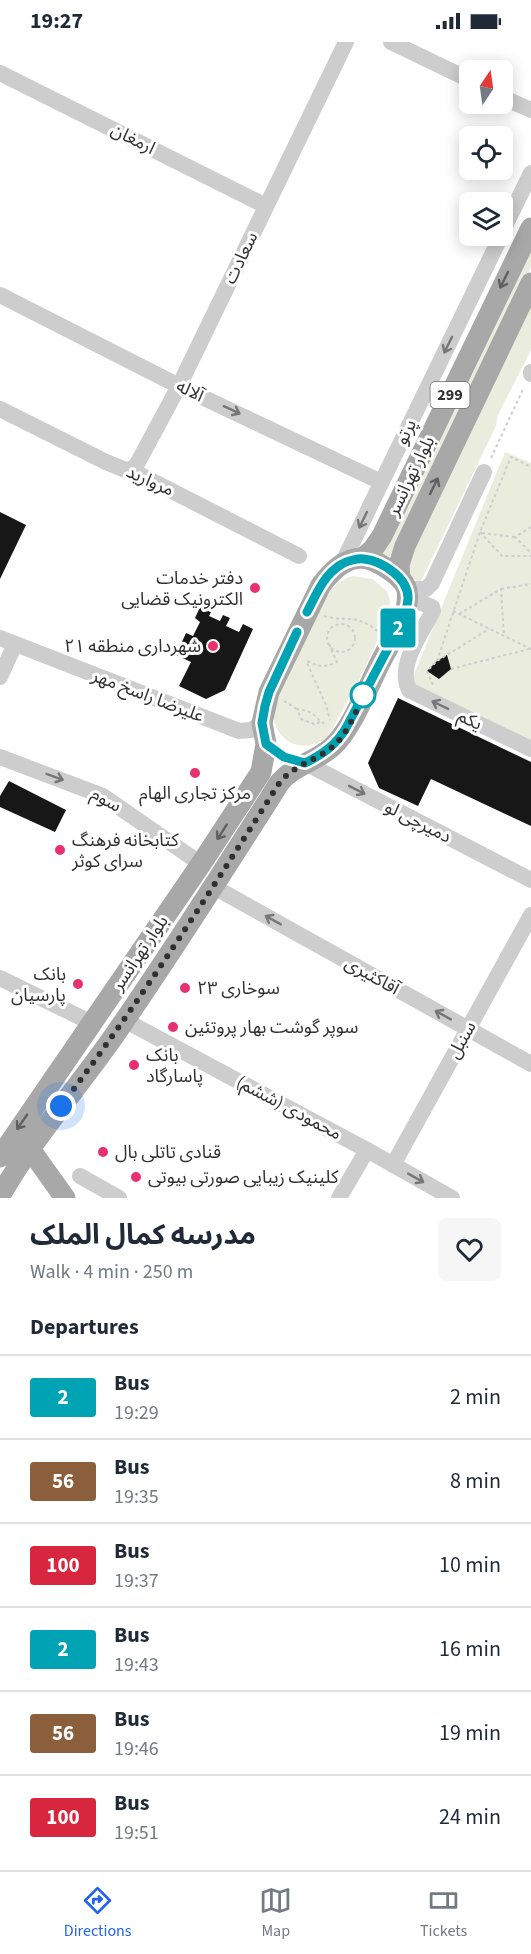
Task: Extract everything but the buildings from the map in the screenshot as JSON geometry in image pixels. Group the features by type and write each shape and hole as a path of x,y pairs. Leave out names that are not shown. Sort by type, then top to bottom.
{"main road":[{"name":"بلوار تهرانسر","path":"363,558 382,536 531,228"},
{"name":"بلوار تهرانسر","path":"0,1196 30,1149 124,1020 214,887 280,782 293,769 330,749 338,742 406,611 405,589 399,565 405,546 531,283"},
{"path":"305,763 284,757 266,744 262,723 269,692 321,585 331,572 342,564 363,558 384,566 405,589"},
{"name":"بلوار تهرانسر","path":"0,1157 201,864 261,772 266,744"},
{"path":"30,1149 65,1198"}],"street":[{"name":"سعادت","path":"131,470 137,464 179,386 346,42"},
{"path":"391,42 459,76"},
{"name":"ارمغان","path":"0,73 266,206"},
{"path":"513,102 531,111"},
{"name":"پرتو","path":"513,211 531,173"},
{"name":"پرتو","path":"342,564 496,246"},
{"name":"آلاله","path":"0,295 179,386 381,482"},
{"name":"مروارید","path":"0,409 106,462 131,470 299,556"},
{"path":"405,589 426,589 432,583 484,472"},
{"name":"یکم","path":"405,589 433,609 406,665 404,680 409,690 531,749"},
{"path":"0,677 8,641"},
{"name":"علیرضا راسخ مهر","path":"8,641 239,731 251,730 262,723"},
{"name":"سوم","path":"0,757 103,796 201,864"},
{"name":"دمیرچی لو","path":"305,763 531,880"},
{"name":"آقاکثیری","path":"214,887 531,1064"},
{"name":"سنبل","path":"393,1165 531,915"},
{"path":"0,978 92,1023"},
{"name":"محمودی (ششم)","path":"124,1020 452,1198"},
{"path":"339,1198 367,1150"},
{"path":"80,1176 119,1198"}],"path":[{"path":"484,472 531,373"},
{"path":"437,661 480,532 511,457 531,467"},
{"path":"515,537 531,527"},
{"path":"480,532 515,537 531,554"},
{"path":"480,532 502,556 531,554"},
{"path":"459,614 501,589 531,584"},
{"path":"501,589 504,636"},
{"path":"453,611 531,649"},
{"path":"307,612 338,620 367,622 389,646"},
{"path":"346,625 350,620"},
{"path":"328,726 330,721 326,705 307,661 316,667 329,666 336,662 329,644 328,635 329,631 337,625 346,625 355,634 352,647 340,652 335,651 329,644"},
{"path":"433,685 427,671 437,661 489,629"},
{"path":"452,669 531,649"},
{"path":"285,701 297,709 309,711 317,716 320,722 314,724 301,719 297,709"}],"green space":[{"path":"531,247 531,267 392,552 389,557 382,555 381,549"},
{"path":"531,300 531,350 498,415 496,426 421,581 418,583 409,574 408,553"},
{"path":"505,452 531,463 531,741 411,682"},
{"path":"353,576 372,579 387,591 390,601 389,616 361,676 328,737 306,746 296,744 287,740 275,724 273,713 275,700 326,596 338,583"}],"bus line":[{"name":"2","path":"297,632 269,692 262,723 266,744 284,757 305,763 321,755 338,742 406,611 407,589 400,579 384,566 363,558 354,560 342,564 331,572 321,585 307,612"}],"place":[{"name":"دفتر خدمات الکترونیک قضایی","path":"255,588"},
{"name":"شهرداری منطقه ۲۱","path":"213,646"},
{"name":"مرکز تجاری الهام","path":"195,773"},
{"name":"کتابخانه فرهنگ سرای کوثر","path":"60,850"},
{"name":"بانک پارسیان","path":"78,984"},
{"name":"سوخاری ۲۳","path":"185,988"},
{"name":"سوپر گوشت بهار پروتئین","path":"173,1027"},
{"name":"بانک پاسارگاد","path":"134,1065"},
{"name":"قنادی تاتلی بال","path":"103,1152"},
{"name":"کلینیک زیبایی صورتی بیوتی","path":"136,1177"}],"route":[{"path":"61,1106 115,1035 214,887 280,782 293,769 321,755 338,742 368,687 363,695"}]}
